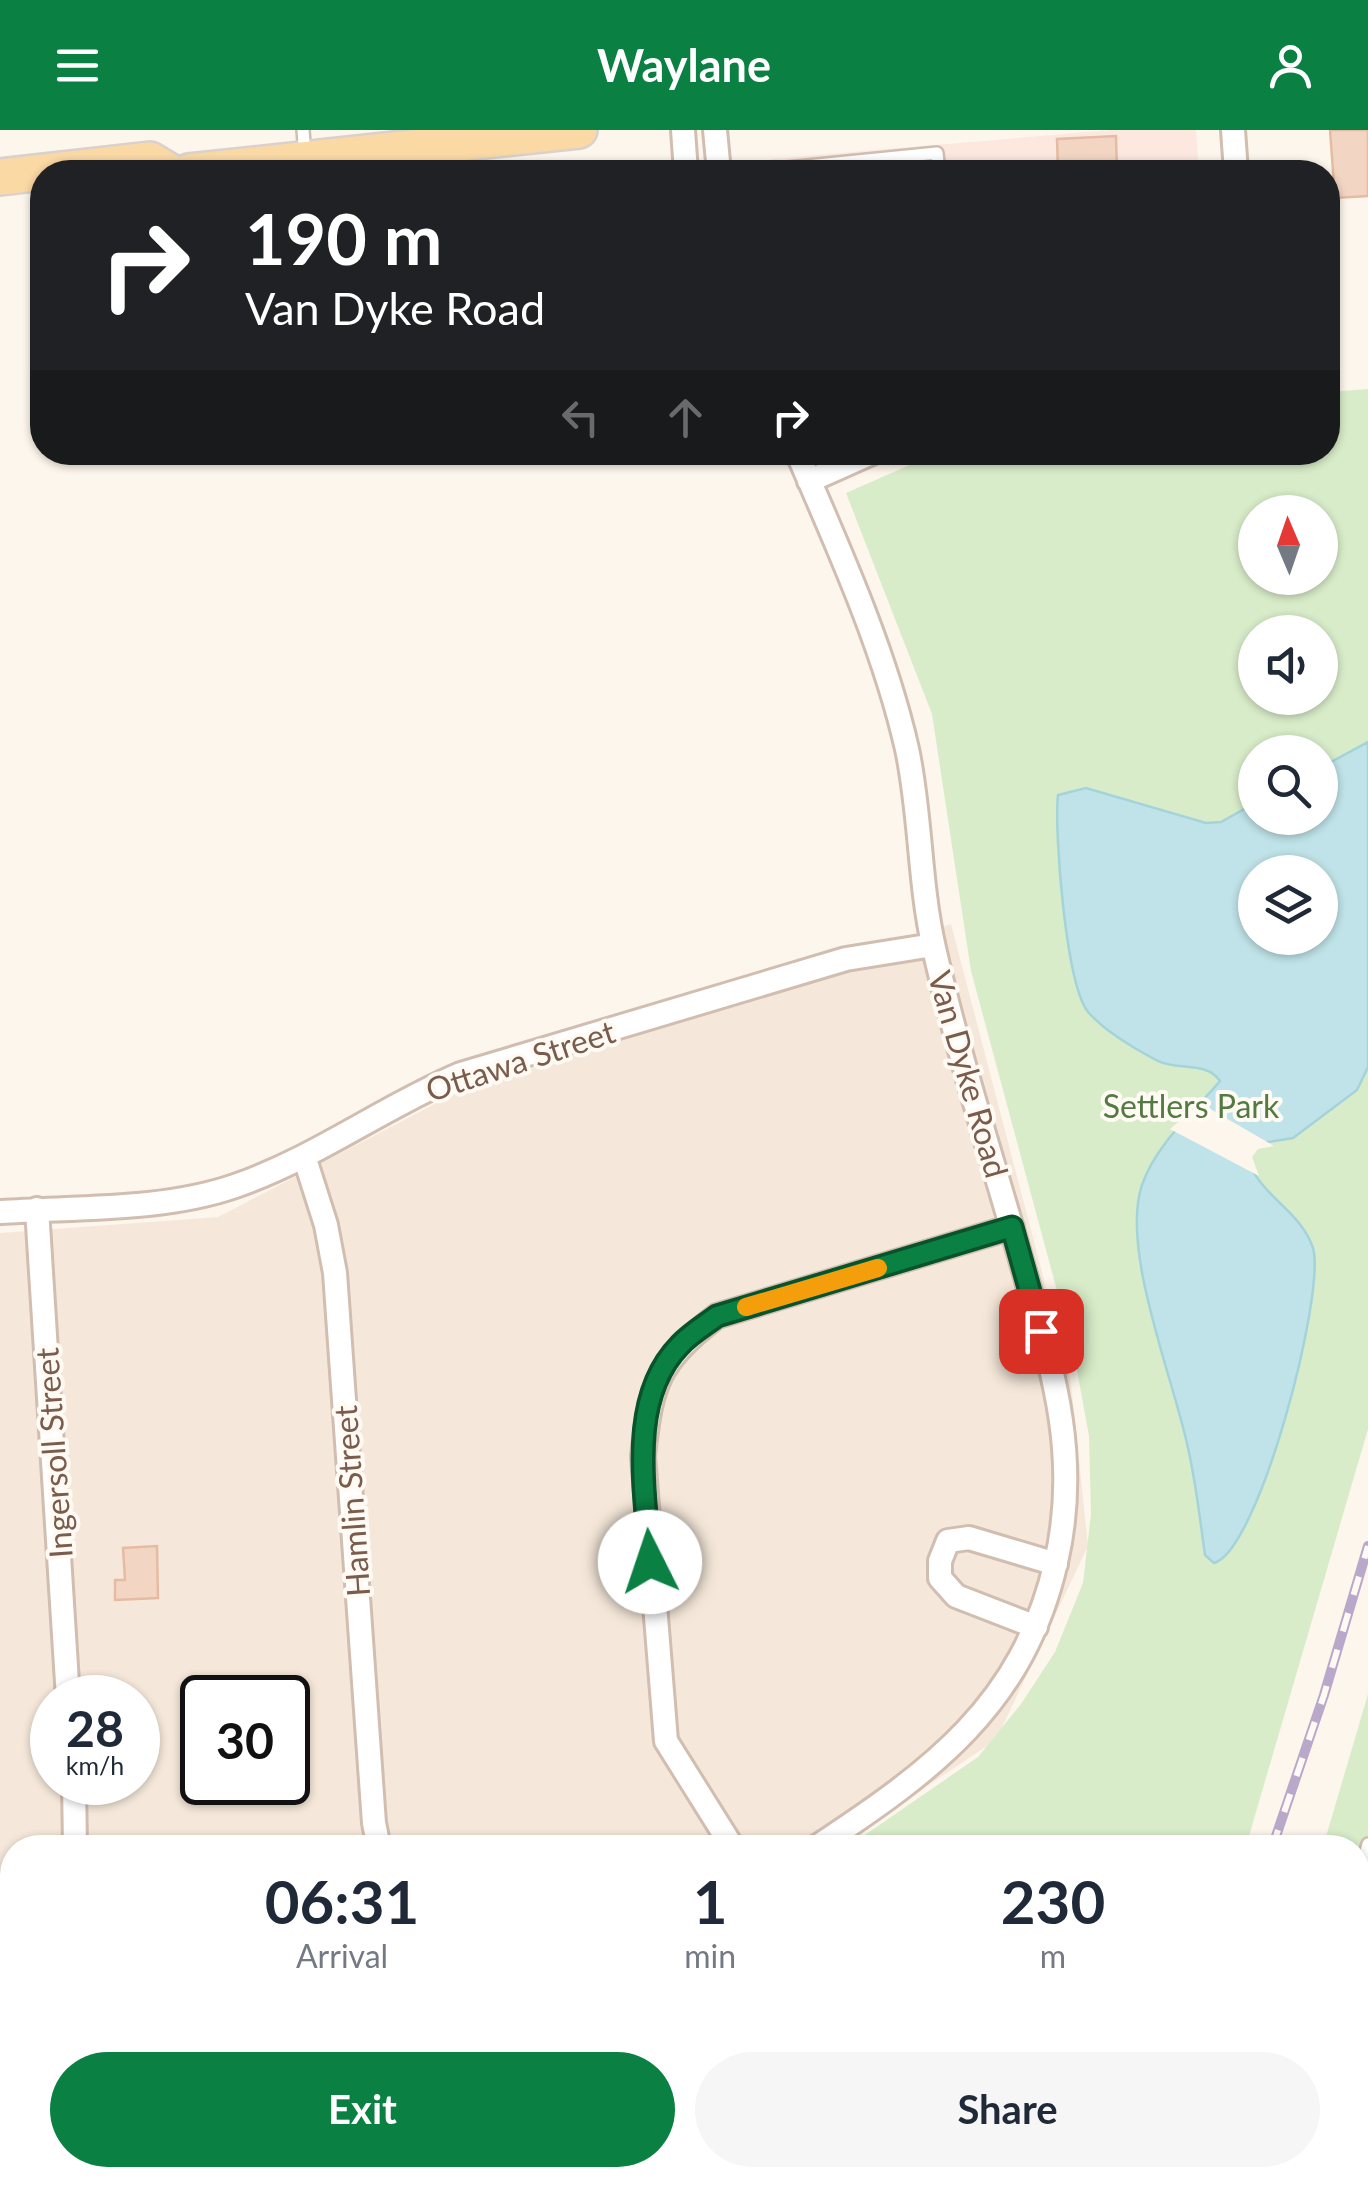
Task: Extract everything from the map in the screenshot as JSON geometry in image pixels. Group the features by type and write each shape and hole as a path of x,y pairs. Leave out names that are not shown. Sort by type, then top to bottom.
{"main road":[{"path":"240,160 304,145 580,130"},
{"path":"0,176 30,173"},
{"path":"0,201 30,197"}],"street":[{"path":"684,130 685,160"},
{"path":"715,130 718,160"},
{"path":"1233,130 1235,160"},
{"name":"Van Dyke Road","path":"802,465 882,666 907,750 933,945 1066,1437 1067,1502 1056,1564 1036,1628 991,1705 948,1753 898,1794 836,1835"},
{"path":"809,481 845,465"},
{"name":"Ottawa Street","path":"0,1212 166,1200 231,1187 304,1158 403,1098 461,1074 846,959 933,945"},
{"name":"Hamlin Street","path":"304,1158 326,1225 335,1273 376,1835"},
{"name":"Ingersoll Street","path":"37,1209 67,1675"},
{"path":"725,1835 666,1741 643,1456 658,1377 678,1346 717,1316 1012,1227"},
{"path":"1036,1628 956,1596 940,1578 940,1561 948,1541 969,1538 1056,1564"},
{"path":"74,1805 75,1835"}],"lane":[{"path":"867,160 937,153 938,160"}],"shaded area":[{"path":"1111,130 1196,130 1198,160 770,160"},
{"path":"951,924 1071,1383 1088,1546 996,1740 854,1835 0,1835 0,1233 218,1217 454,1094"}],"green space":[{"name":"Settlers Park","path":"1368,389 1368,1429 1249,1835 865,1835 978,1757 1021,1704 1055,1652 1083,1583 1091,1514 1089,1436 1074,1354 971,971 932,714 846,493 910,465 1340,465 1340,391"},
{"path":"1368,1694 1368,1835 1327,1835"}],"water":[{"path":"1368,742 1368,1067 1357,1090 1293,1138 1256,1144 1247,1156 1260,1181 1307,1235 1313,1248 1314,1274 1299,1364 1269,1470 1232,1548 1214,1563 1205,1555 1188,1448 1143,1279 1137,1212 1142,1185 1156,1156 1220,1081 1208,1071 1158,1061 1112,1033 1089,1013 1081,998 1068,943 1060,874 1058,795 1086,788 1206,823 1221,822 1238,812 1238,835 1338,835 1338,758"}],"pier":[{"path":"1200,1103 1274,1146 1258,1149 1252,1157 1259,1176 1170,1129"}],"building":[{"path":"1330,130 1368,130 1368,196 1340,198 1340,160 1332,160"},
{"path":"1116,136 1117,160 1058,160 1057,139"},
{"path":"157,1546 158,1598 115,1600 115,1580 125,1580 123,1548"}],"railway":[{"path":"1276,1835 1324,1695 1368,1546"}],"slow traffic":[{"path":"746,1307 878,1268"}],"route":[{"path":"650,1562 643,1456 648,1410 658,1377 678,1346 717,1316 1012,1227 1041,1331"}]}
